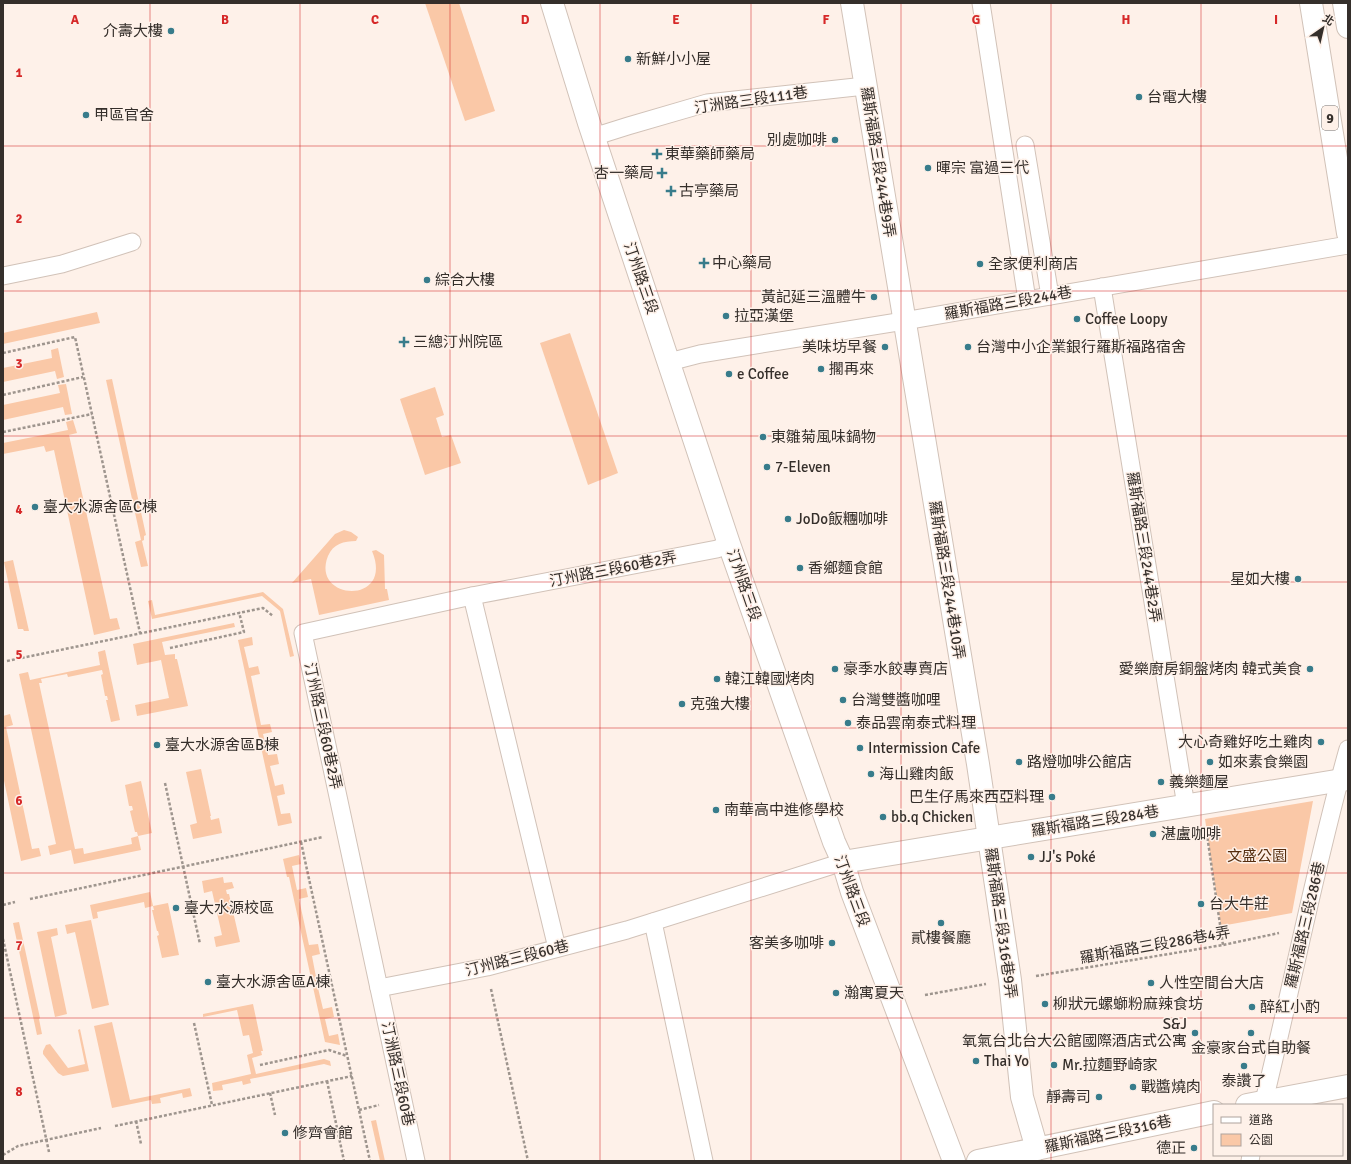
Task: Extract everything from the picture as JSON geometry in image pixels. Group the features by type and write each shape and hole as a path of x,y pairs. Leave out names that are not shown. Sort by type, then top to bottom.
{"street":[{"name":"汀州路三段","path":"552,3 594,137 729,544 852,892 954,1161"},
{"name":"羅斯福路三段244巷9弄","path":"852,3 904,321"},
{"name":"9","path":"1312,3 1348,233"},
{"name":"9","path":"1326,3 1348,137"},
{"path":"1344,3 1348,27"},
{"name":"羅斯福路三段244巷10弄","path":"904,321 978,764 988,838"},
{"name":"羅斯福路三段284巷","path":"842,862 1344,780"},
{"name":"羅斯福路三段316巷9弄","path":"988,838 1010,980 1022,1097 1037,1149"},
{"path":"1258,1104 1348,1086"},
{"name":"羅斯福路三段316巷","path":"978,1161 1213,1112"}],"lane":[{"path":"980,3 1027,300"},
{"name":"汀洲路三段111巷","path":"594,137 707,103 865,86"},
{"path":"1025,145 1050,296"},
{"path":"3,276 62,264 132,242"},
{"name":"羅斯福路三段244巷","path":"669,362 700,354 904,321 1348,245"},
{"name":"羅斯福路三段244巷2弄","path":"1102,287 1186,806"},
{"name":"汀州路三段60巷2弄","path":"379,988 303,633 472,596 717,549 729,544"},
{"path":"472,596 557,948"},
{"name":"羅斯福路三段286巷","path":"1258,1104 1303,929 1344,780 1348,749"},
{"name":"汀州路三段60巷","path":"379,988 487,967 653,922 842,862"},
{"path":"653,922 704,1161"},
{"name":"汀洲路三段60巷","path":"379,988 416,1161"}],"path":[{"path":"3,352 75,337 140,634"},
{"path":"3,395 83,377"},
{"path":"3,432 92,414"},
{"path":"7,661 263,608 273,616"},
{"path":"170,648 244,632 240,612"},
{"path":"165,783 200,944"},
{"path":"1186,806 1205,819 1223,945"},
{"path":"30,899 346,833"},
{"path":"301,842 370,1161"},
{"path":"3,905 15,902"},
{"name":"羅斯福路三段286巷4弄","path":"925,995 1223,945 1303,929"},
{"path":"3,939 49,1152"},
{"path":"487,967 528,1161"},
{"path":"194,1023 212,1105"},
{"path":"260,1065 329,1050 348,1056"},
{"path":"115,1126 352,1076"},
{"path":"327,1081 344,1161"},
{"path":"270,1093 275,1116"},
{"path":"359,1110 380,1105"},
{"path":"136,1121 141,1144"},
{"path":"3,1155 18,1146 101,1128"}],"green space":[{"path":"425,3 459,3 495,111 465,121"},
{"path":"97,312 100,323 3,344 3,333"},
{"path":"570,333 618,473 588,485 540,343"},
{"path":"58,348 64,377 57,379 55,371 3,382 3,368 52,358 51,350"},
{"path":"112,379 146,535 142,541 148,566 141,567 135,542 141,540 106,380"},
{"path":"66,384 72,414 65,415 63,407 3,420 3,405 60,393 58,385"},
{"path":"435,387 444,415 436,418 442,437 451,435 461,463 425,475 400,399"},
{"path":"73,420 77,433 69,435 110,619 117,618 120,629 94,635 54,450 46,452 44,446 3,454 3,443 68,430 66,422"},
{"path":"344,530 351,532 358,537 356,541 339,544 330,552 326,571 331,582 340,589 352,591 363,589 372,581 376,569 372,551 376,550 384,555 385,589 387,589 389,600 319,615 311,579 292,583 335,534"},
{"path":"13,560 29,631 18,629 4,562"},
{"path":"263,592 283,609 294,656 290,657 280,611 262,596 152,619 148,601 152,600 155,615"},
{"path":"234,623 235,627 162,642 165,655 175,654 175,659 177,659 188,706 137,716 135,705 169,698 161,660 137,665 133,644"},
{"path":"252,637 253,645 244,647 249,668 258,666 260,674 251,676 261,725 270,724 272,732 263,734 268,755 277,754 279,764 270,766 275,786 283,784 285,794 277,796 281,814 290,813 292,823 278,826 238,640"},
{"path":"105,650 120,720 111,722 106,700 108,700 107,696 105,696 101,675 103,674 102,670 68,677 67,674 41,679 42,683 39,683 75,849 83,848 84,854 132,844 131,838 138,836 141,850 74,864 71,850 50,855 48,846 56,844 19,674 28,672 30,680 100,665 98,652"},
{"path":"10,714 13,725 6,727 32,849 39,848 41,856 21,861 3,776 3,716"},
{"path":"201,769 211,820 219,818 222,833 193,839 190,825 197,823 186,772"},
{"path":"141,781 152,833 138,836 137,832 135,832 130,811 133,810 132,806 129,806 125,785"},
{"name":"文盛公園","path":"1313,801 1292,913 1221,926 1205,819"},
{"path":"299,855 301,864 292,866 297,890 306,888 308,897 299,899 309,945 318,944 320,954 312,956 316,977 325,975 327,986 318,988 323,1009 332,1007 334,1017 325,1019 329,1036 338,1034 340,1045 325,1042 289,877 287,877 283,859"},
{"path":"223,877 224,883 232,882 234,888 226,890 227,894 229,894 240,942 216,947 214,937 222,935 212,891 204,893 202,881"},
{"path":"150,892 153,906 145,908 144,902 97,912 98,918 93,919 90,905"},
{"path":"168,903 179,955 162,958 157,936 159,935 152,910 154,910 153,906"},
{"path":"91,920 109,1005 92,1009 75,932 67,934 65,925"},
{"path":"19,922 40,1018 42,1034 37,1035 13,923"},
{"path":"57,928 58,935 51,937 67,1014 55,1017 37,932"},
{"path":"253,1004 263,1051 261,1051 262,1055 252,1058 256,1074 324,1059 330,1061 331,1066 324,1064 250,1079 251,1083 243,1085 242,1081 222,1085 223,1090 213,1091 212,1083 251,1074 247,1055 253,1053 249,1035 243,1036 237,1010 203,1017 203,1014"},
{"path":"112,1022 130,1100 190,1088 192,1096 183,1098 182,1093 160,1098 161,1103 152,1104 151,1100 112,1108 94,1026"},
{"path":"80,1029 89,1071 63,1076 58,1073 43,1054 43,1051 46,1045 50,1044 68,1068 85,1064 78,1030"},
{"path":"376,1120 385,1161 380,1161 371,1121"}],"place":[{"name":"介壽大樓","path":"171,31"},
{"name":"新鮮小小屋","path":"628,59"},
{"name":"台電大樓","path":"1139,97"},
{"name":"甲區官舍","path":"86,115"},
{"name":"別處咖啡","path":"835,140"},
{"name":"東華藥師藥局","path":"657,154"},
{"name":"暉宗 富過三代","path":"928,168"},
{"name":"杏一藥局","path":"662,173"},
{"name":"古亭藥局","path":"671,191"},
{"name":"中心藥局","path":"704,263"},
{"name":"全家便利商店","path":"980,264"},
{"name":"綜合大樓","path":"427,280"},
{"name":"黃記延三溫體牛","path":"874,297"},
{"name":"拉亞漢堡","path":"726,316"},
{"name":"Coffee Loopy","path":"1077,319"},
{"name":"三總汀州院區","path":"404,342"},
{"name":"美味坊早餐","path":"885,347"},
{"name":"台灣中小企業銀行羅斯福路宿舍","path":"968,347"},
{"name":"擱再來","path":"821,369"},
{"name":"e Coffee","path":"729,374"},
{"name":"東雛菊風味鍋物","path":"763,437"},
{"name":"7-Eleven","path":"767,467"},
{"name":"臺大水源舍區C棟","path":"35,507"},
{"name":"JoDo飯糰咖啡","path":"788,519"},
{"name":"香鄉麵食館","path":"800,568"},
{"name":"星如大樓","path":"1298,579"},
{"name":"豪季水餃專賣店","path":"835,669"},
{"name":"愛樂廚房銅盤烤肉 韓式美食","path":"1310,669"},
{"name":"韓江韓國烤肉","path":"717,679"},
{"name":"台灣雙醬咖哩","path":"843,700"},
{"name":"克強大樓","path":"682,704"},
{"name":"泰品雲南泰式料理","path":"848,723"},
{"name":"大心奇雞好吃土雞肉","path":"1321,742"},
{"name":"臺大水源舍區B棟","path":"157,745"},
{"name":"Intermission Cafe","path":"860,748"},
{"name":"路燈咖啡公館店","path":"1019,762"},
{"name":"如來素食樂園","path":"1210,762"},
{"name":"海山雞肉飯","path":"871,774"},
{"name":"義樂麵屋","path":"1161,782"},
{"name":"巴生仔馬來西亞料理","path":"1052,797"},
{"name":"南華高中進修學校","path":"716,810"},
{"name":"bb.q Chicken","path":"883,817"},
{"name":"湛盧咖啡","path":"1153,834"},
{"name":"JJ's Poké","path":"1031,857"},
{"name":"台大牛莊","path":"1201,904"},
{"name":"臺大水源校區","path":"176,908"},
{"name":"貳樓餐廳","path":"941,923"},
{"name":"客美多咖啡","path":"832,943"},
{"name":"臺大水源舍區A棟","path":"208,982"},
{"name":"人性空間台大店","path":"1151,983"},
{"name":"瀚寓夏天","path":"836,993"},
{"name":"柳狀元螺螄粉麻辣食坊","path":"1045,1004"},
{"name":"醉紅小酌","path":"1252,1007"},
{"name":"S&J 氧氣台北台大公館國際酒店式公寓","path":"1195,1033"},
{"name":"金豪家台式自助餐","path":"1251,1033"},
{"name":"Thai Yo","path":"976,1061"},
{"name":"Mr.拉麵野崎家","path":"1054,1065"},
{"name":"泰讚了","path":"1244,1066"},
{"name":"戰醬燒肉","path":"1133,1087"},
{"name":"靜壽司","path":"1099,1097"},
{"name":"修齊會館","path":"285,1133"},
{"name":"德正","path":"1194,1148"}]}
